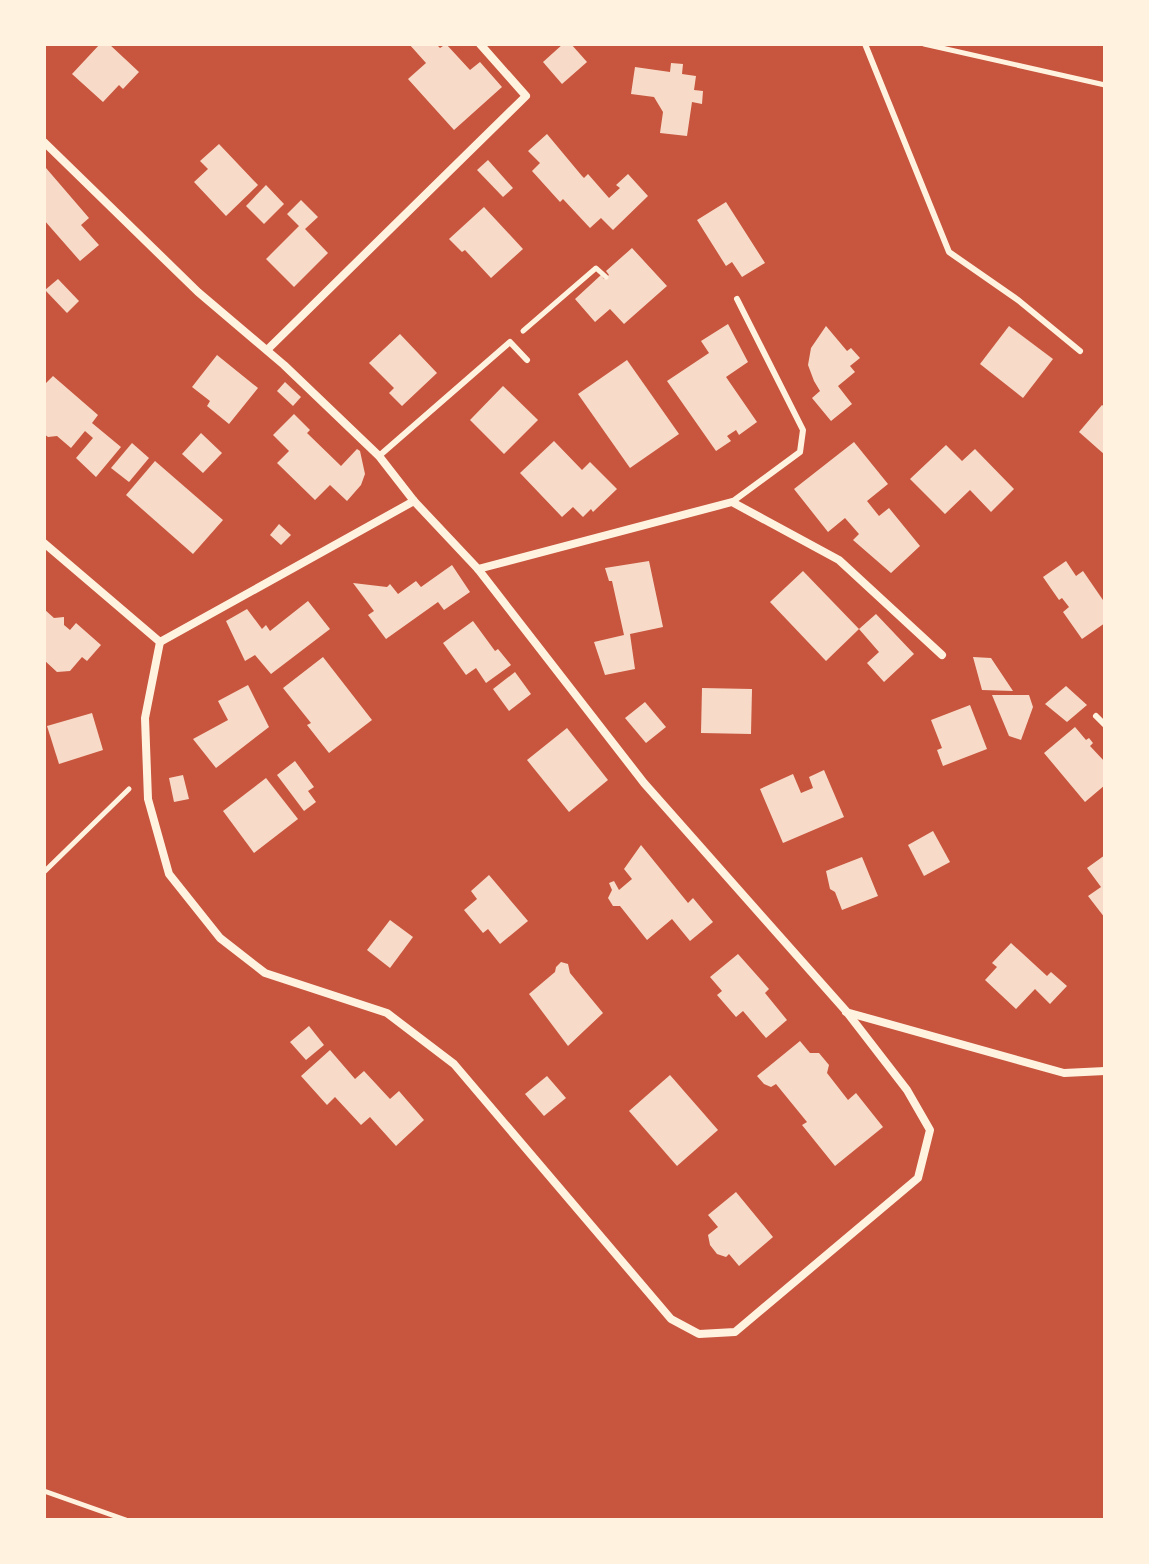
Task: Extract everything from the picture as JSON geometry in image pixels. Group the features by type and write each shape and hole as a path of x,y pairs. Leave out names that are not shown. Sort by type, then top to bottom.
{"street":[{"path":"267,350 526,96 480,44"},
{"path":"44,142 198,292 267,350 379,456 414,501 478,569 644,783 846,1011 907,1090 930,1130 918,1178 735,1332 699,1334 671,1319 454,1064 387,1013 265,973 220,938 169,874 148,799 145,718 160,642 414,501"},
{"path":"478,569 732,502 839,560 942,655"},
{"path":"44,543 160,642"},
{"path":"846,1011 1064,1073 1105,1071"}],"lane":[{"path":"865,44 949,252 1018,300 1080,351"},
{"path":"732,502 800,452 803,430 737,299"},
{"path":"379,456 510,342 527,360"},
{"path":"1096,716 1105,725"}],"path":[{"path":"924,44 1105,85"},
{"path":"510,342 596,268 606,277"},
{"path":"44,872 147,772"},
{"path":"44,1491 126,1520"}],"building":[{"path":"100,44 109,44 139,72 123,89 119,85 103,102 72,74"},
{"path":"409,44 436,44 440,48 446,44 470,70 480,62 502,87 454,130 408,79 426,63"},
{"path":"563,44 571,44 587,62 562,84 543,62"},
{"path":"671,63 683,64 682,74 696,76 694,90 703,91 702,104 692,102 687,136 660,133 663,112 654,97 631,94 635,67 670,72"},
{"path":"547,134 582,176 584,178 588,174 609,198 620,188 616,185 628,174 648,196 613,230 601,218 590,228 563,199 560,202 532,171 540,163 528,151"},
{"path":"219,144 258,185 226,216 194,182 208,169 200,161"},
{"path":"488,160 513,188 503,197 477,170"},
{"path":"46,168 89,218 81,225 99,245 80,261 44,220"},
{"path":"266,185 284,204 264,224 246,206"},
{"path":"301,200 318,217 305,229 328,253 294,287 266,259 299,226 287,214"},
{"path":"726,202 765,263 742,277 732,262 726,266 697,220"},
{"path":"484,207 523,249 491,278 465,250 462,252 449,239"},
{"path":"632,248 667,286 624,324 610,309 595,322 575,299 601,275 604,279 609,275 606,271"},
{"path":"58,279 79,301 67,313 45,290"},
{"path":"728,324 748,362 726,377 757,422 739,435 736,430 727,436 731,441 716,451 667,381 709,353 701,341"},
{"path":"826,326 847,351 851,348 860,358 850,366 855,372 838,386 852,404 831,421 812,398 820,391 808,365 811,348"},
{"path":"1009,326 1053,359 1023,398 980,364"},
{"path":"400,334 437,373 402,406 389,393 394,388 369,363"},
{"path":"217,355 258,388 229,424 207,406 210,401 192,387"},
{"path":"627,360 679,434 630,468 578,394"},
{"path":"53,376 98,415 92,423 121,447 96,477 76,458 93,438 85,431 71,448 57,436 44,434 44,385"},
{"path":"285,382 301,397 293,406 277,391"},
{"path":"503,386 538,420 504,454 470,420"},
{"path":"1102,405 1105,407 1105,455 1079,432"},
{"path":"294,414 310,430 307,433 341,466 357,449 360,451 365,474 361,485 347,501 330,485 315,500 277,463 289,451 273,435"},
{"path":"201,433 222,453 203,473 182,454"},
{"path":"554,441 582,470 590,462 617,489 593,512 591,509 583,517 573,507 562,517 520,473"},
{"path":"854,442 888,484 867,501 879,516 889,508 920,546 891,573 853,540 859,534 845,518 828,532 794,489"},
{"path":"132,443 149,458 129,482 111,468"},
{"path":"946,445 962,461 975,449 1014,489 991,512 970,490 945,514 910,479"},
{"path":"155,461 223,520 193,554 126,495"},
{"path":"279,524 291,535 281,545 270,535"},
{"path":"649,561 663,627 630,634 635,669 605,675 594,642 624,635 612,581 609,581 605,568"},
{"path":"1066,561 1076,576 1083,571 1105,603 1105,623 1082,639 1063,612 1069,607 1062,598 1059,600 1043,577"},
{"path":"452,565 470,592 444,610 438,602 386,639 368,615 374,611 353,583 387,587 390,584 398,594 416,581 421,587"},
{"path":"803,571 859,629 826,661 770,602"},
{"path":"308,601 330,629 271,674 255,655 245,661 226,621 247,609 262,629 266,625 270,631"},
{"path":"44,609 54,618 64,617 64,625 70,630 76,623 101,645 87,661 82,657 70,671 57,672 44,660"},
{"path":"876,614 914,654 884,682 867,663 879,652 859,629"},
{"path":"473,621 495,651 498,649 511,665 486,683 476,668 466,675 443,643"},
{"path":"323,657 372,720 329,753 307,725 311,723 283,688"},
{"path":"973,657 991,658 1013,691 982,690"},
{"path":"515,672 531,694 509,711 493,689"},
{"path":"248,685 269,727 216,768 193,739 228,720 218,701"},
{"path":"1066,686 1087,705 1067,722 1045,704"},
{"path":"702,688 752,689 751,734 701,733"},
{"path":"992,695 1029,695 1033,707 1021,740 1009,736"},
{"path":"645,702 666,727 646,743 625,718"},
{"path":"970,705 987,749 943,766 937,750 942,748 931,720"},
{"path":"92,713 103,750 59,764 47,726"},
{"path":"1075,727 1086,740 1089,738 1093,743 1090,746 1105,762 1105,785 1085,802 1044,753"},
{"path":"567,728 608,780 569,812 527,760"},
{"path":"295,761 314,787 308,791 316,802 304,811 277,775"},
{"path":"824,770 844,817 783,843 760,789 793,774 801,793 813,788 809,777"},
{"path":"183,775 189,799 174,802 169,778"},
{"path":"266,778 298,819 254,853 223,811"},
{"path":"933,831 950,862 924,876 908,845"},
{"path":"641,845 688,903 693,898 713,922 690,941 672,919 647,940 620,906 613,906 608,898 612,890 609,883 614,881 619,890 632,879 624,869"},
{"path":"1105,855 1105,918 1088,896 1101,887 1087,868"},
{"path":"862,857 878,896 842,910 835,892 830,889 826,871"},
{"path":"489,875 528,921 500,944 488,929 483,933 464,910 477,899 471,891"},
{"path":"390,920 413,937 390,968 367,950"},
{"path":"1011,943 1047,976 1051,972 1067,986 1050,1004 1035,989 1016,1009 985,980 997,967 992,963"},
{"path":"738,954 769,989 765,993 787,1020 766,1038 743,1011 736,1017 717,995 722,991 710,977"},
{"path":"561,962 568,964 570,973 603,1013 568,1046 529,994 555,972"},
{"path":"309,1026 324,1045 306,1060 290,1042"},
{"path":"800,1041 810,1053 819,1053 829,1065 827,1073 848,1100 856,1093 883,1127 835,1166 802,1125 807,1122 776,1084 771,1087 757,1076"},
{"path":"330,1050 355,1079 364,1071 390,1099 399,1091 424,1120 396,1146 370,1117 361,1125 335,1097 327,1105 301,1076"},
{"path":"670,1075 718,1130 677,1166 629,1111"},
{"path":"547,1076 566,1098 544,1116 525,1094"},
{"path":"736,1192 773,1237 739,1266 729,1254 726,1257 717,1254 710,1245 708,1235 718,1227 708,1215"}]}
